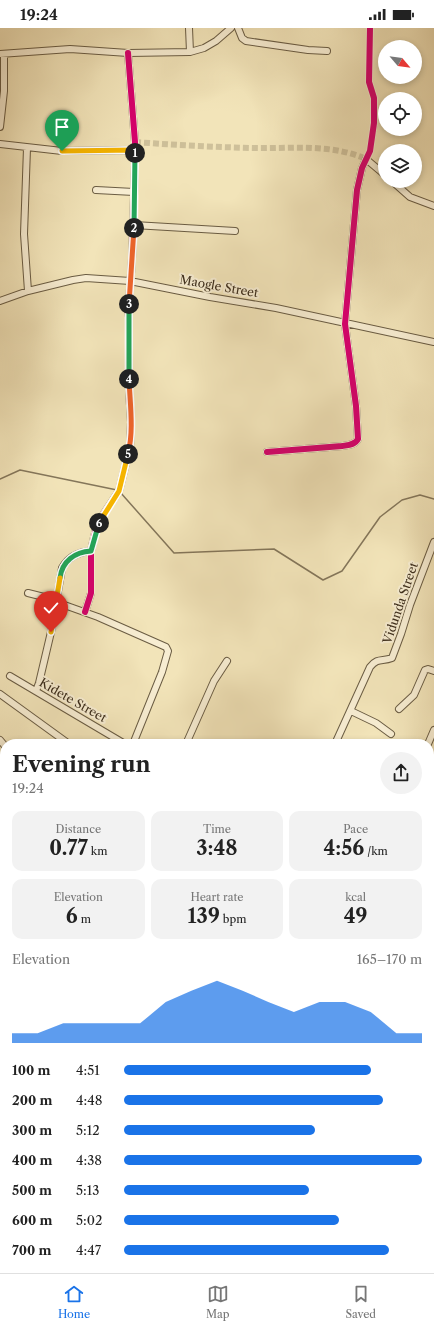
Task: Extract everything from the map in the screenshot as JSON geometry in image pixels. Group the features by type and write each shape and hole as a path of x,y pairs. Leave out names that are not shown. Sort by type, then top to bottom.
{"street":[{"path":"189,28 190,52"},
{"path":"238,28 242,38 246,41 308,50 327,51"},
{"path":"0,127 4,91 2,54 70,49 128,53 190,52 204,48 216,41 229,29"},
{"path":"85,612 91,593 91,551 97,525 119,491 130,447 132,422 128,350 130,281 134,225 135,150 128,53"},
{"path":"0,144 62,151 135,150"},
{"path":"27,148 24,234 28,290"},
{"path":"267,452 342,446 357,442 358,433 356,406 345,324 360,175 366,159 378,169"},
{"path":"400,188 410,197 434,206"},
{"path":"96,190 134,192"},
{"path":"134,225 235,231"},
{"name":"Maogle Street","path":"0,301 28,290 86,278 130,281 264,306 434,342"},
{"name":"Vidunda Street","path":"338,739 373,662 392,658 396,650 410,604 434,542"},
{"path":"36,691 47,648 60,575 64,564 74,555 91,551"},
{"path":"28,593 44,597 56,603 85,612 166,647 168,651 162,672 136,739"},
{"path":"188,739 214,681 227,661"},
{"path":"398,709 414,695 426,670 428,669 434,671"},
{"name":"Kidete Street","path":"10,676 117,739"},
{"path":"0,694 62,739"},
{"path":"351,710 376,723 391,734"}],"waterway":[{"path":"0,479 20,470 117,490"},
{"path":"120,492 174,553 274,549 323,580 342,571 380,517 402,500 420,495 434,499"}],"tunnel":[{"path":"135,142 223,147 324,149 352,154 366,159 373,138 375,121 374,96 369,81 370,28"}],"cycle path":[{"path":"267,452 342,446 353,444 358,439 356,406 345,324 357,190 362,168 370,151 374,123 374,98 369,82 370,28"},
{"path":"85,612 91,593 91,551 97,525 119,491 130,447 131,422 128,373 128,318 132,259 135,142 128,53"}],"route":[{"path":"51,632 62,568 64,564 74,555 91,551 97,525 119,491 130,447 132,422 128,350 128,318 133,254 135,150 62,151"}]}
